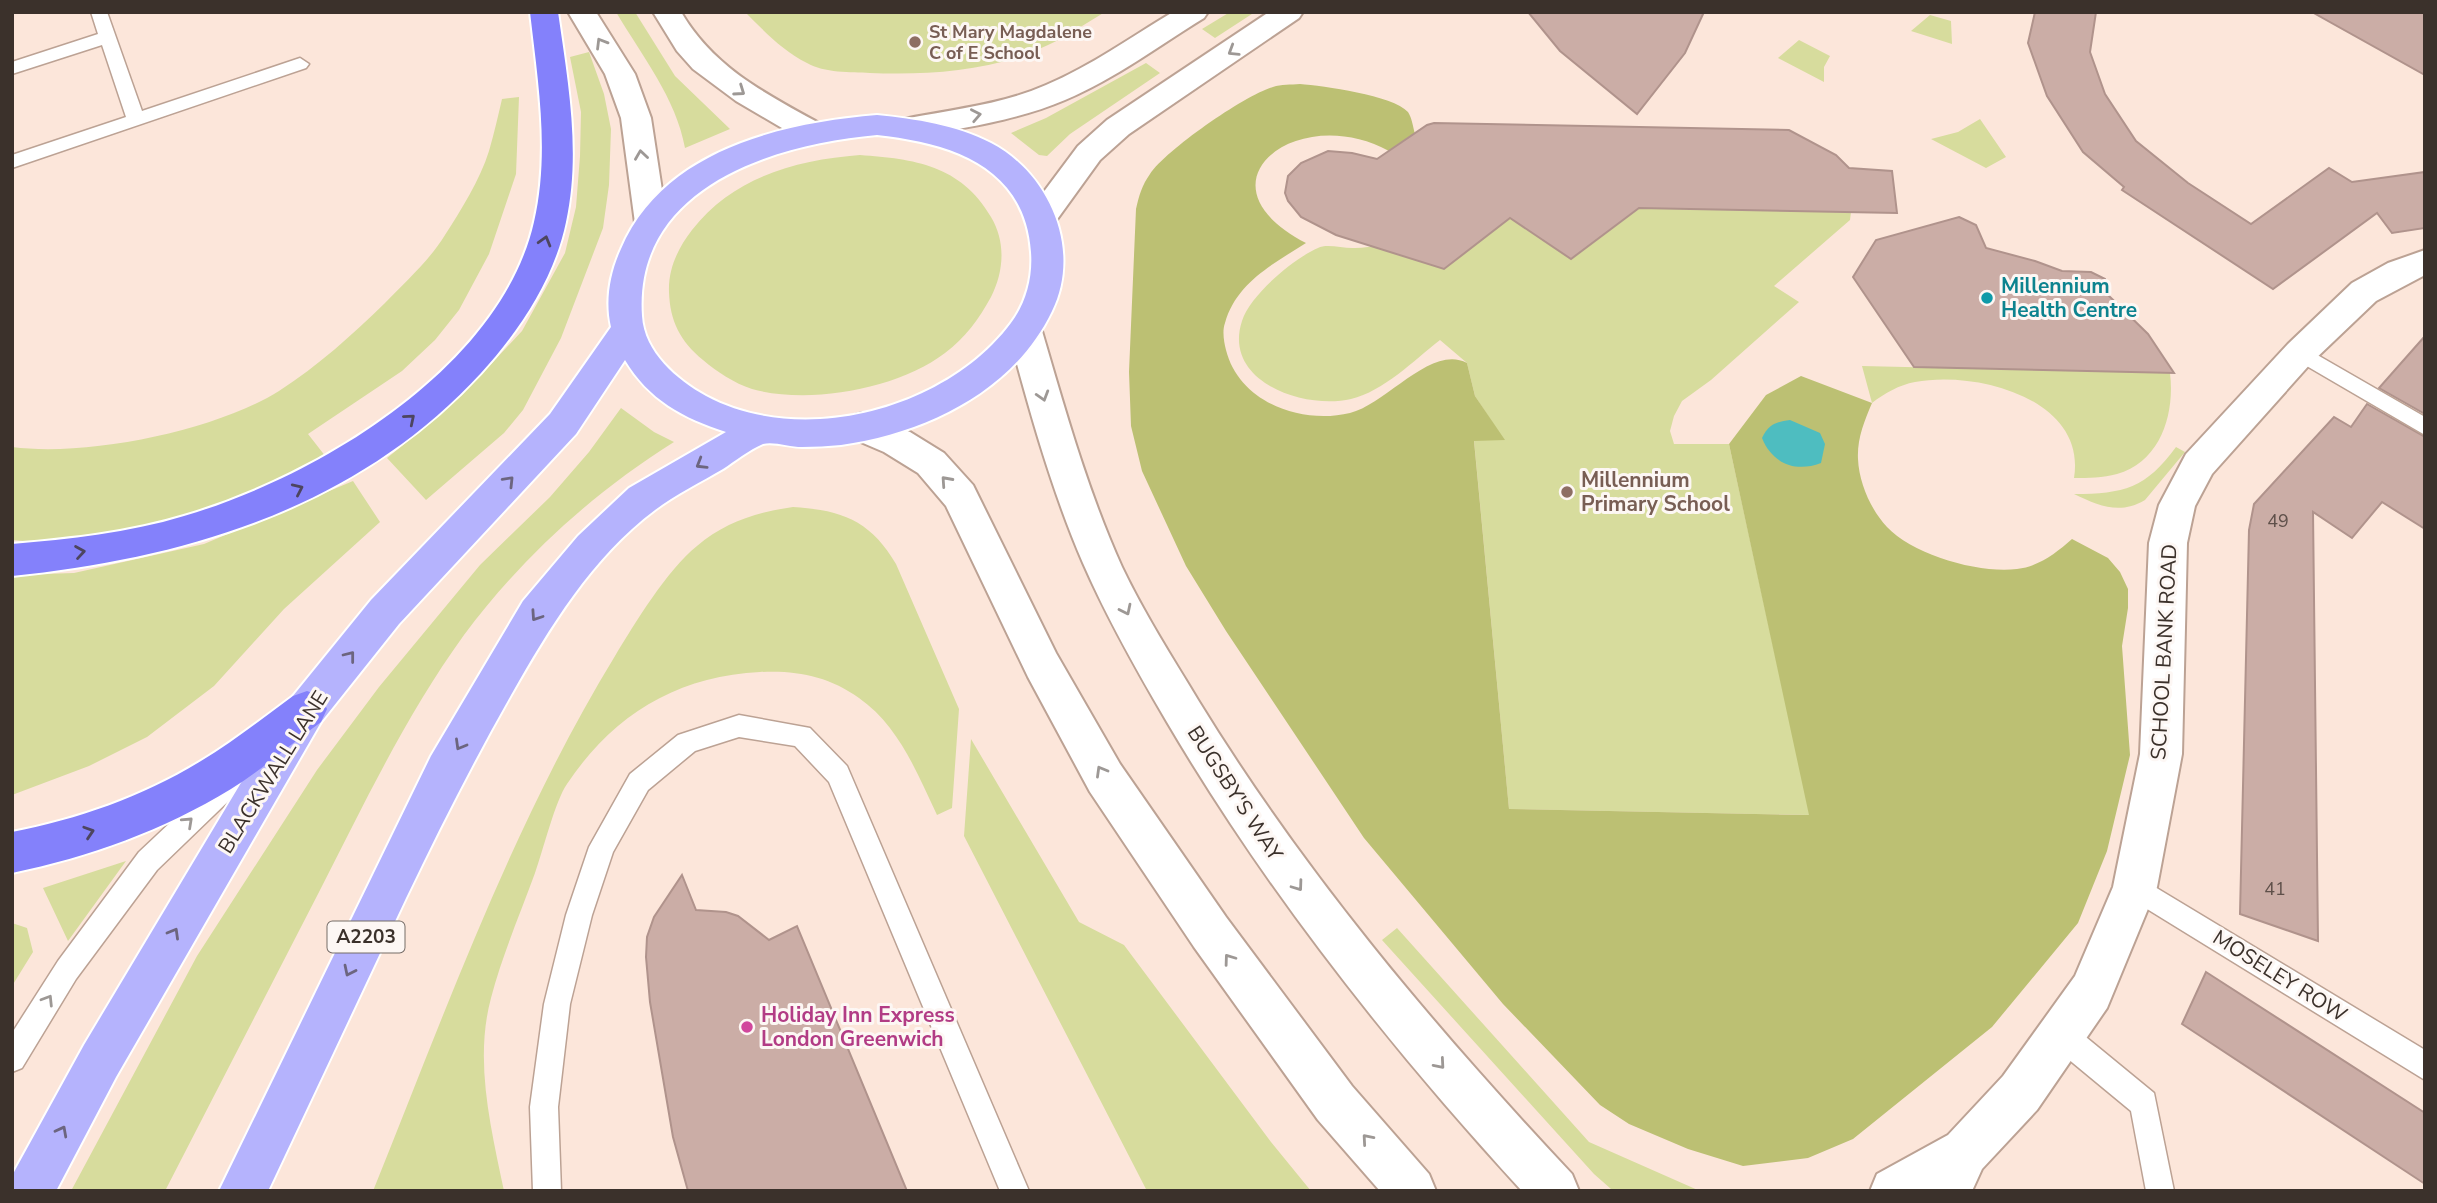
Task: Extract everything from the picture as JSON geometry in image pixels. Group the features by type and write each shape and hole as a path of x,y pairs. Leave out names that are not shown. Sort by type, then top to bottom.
{"highway":[{"path":"12,560 135,544 193,528 301,488 393,433 439,395 469,365 506,321 524,292 538,265 550,223 558,175 559,134 544,12"},
{"path":"12,853 86,834 151,810 217,774 307,709"}],"main road":[{"path":"844,125 909,128 954,139 993,158 1023,184 1042,217 1050,253 1045,292 1025,331 985,373 928,406 862,427 810,433 760,429 697,409 651,374 627,330 623,293 631,257 651,223 681,191 719,164 763,144 844,125"},
{"name":"BLACKWALL LANE","path":"30,1191 100,1061 307,709 385,612 563,425 627,330"},
{"name":"A2203","path":"243,1191 446,770 537,612 591,547 642,499 760,429"}],"street":[{"path":"582,12 620,74 636,118 651,223"},
{"path":"667,12 688,47 713,70 742,93 810,131"},
{"path":"909,128 1019,106 1055,93 1087,77 1194,12"},
{"path":"1042,217 1089,153 1118,127 1289,12"},
{"name":"SCHOOL BANK ROAD","path":"1894,1191 1956,1172 2020,1093 2091,992 2135,887 2161,754 2168,543 2177,505 2199,464 2300,353 2364,292 2400,271 2425,262"},
{"name":"BUGSBY'S WAY","path":"1025,331 1044,400 1096,549 1131,622 1191,726 1265,841 1325,924 1401,1019 1497,1130 1555,1191"},
{"path":"862,427 897,442 931,463 960,496 1042,665 1105,778 1210,932 1335,1103 1412,1191"}],"lane":[{"path":"99,12 136,120"},
{"path":"12,68 108,37"},
{"path":"12,162 300,64"},
{"path":"2300,353 2425,428"},
{"path":"12,1058 67,970 148,861 307,709"},
{"path":"547,1191 544,1107 557,1004 579,915 602,847 639,782 687,743 739,726 801,736 838,774 1016,1191"},
{"name":"MOSELEY ROW","path":"2135,887 2425,1066"},
{"path":"2060,1034 2144,1103 2160,1191"}],"green space":[{"path":"616,12 635,12 675,76 730,129 685,148 681,130 666,95"},
{"name":"St Mary Magdalene C of E School","path":"745,12 1105,12 1048,45 998,63 956,70 891,73 821,69 782,47"},
{"path":"1230,12 1255,12 1215,38 1202,29"},
{"path":"1930,15 1951,21 1952,44 1911,31"},
{"path":"1799,40 1830,56 1824,67 1824,82 1778,58"},
{"path":"589,52 604,94 611,129 609,185 603,228 561,338 523,410 504,433 426,500 387,458 429,424 478,378 522,331 565,253 576,207 580,156 581,112 570,57"},
{"path":"1146,63 1160,73 1070,134 1047,156 1039,155 1011,133 1046,118"},
{"path":"1300,84 1357,92 1400,106 1408,112 1415,134 1389,151 1355,138 1321,136 1292,142 1270,156 1257,174 1257,196 1273,220 1306,243 1257,276 1238,297 1224,326 1226,350 1233,368 1258,396 1274,406 1312,416 1350,413 1379,399 1409,377 1439,362 1453,359 1467,363 1475,396 1505,440 1474,441 1509,809 1809,815 1729,444 1766,395 1801,376 1872,403 1859,444 1861,477 1867,496 1881,520 1913,546 1966,565 2002,570 2017,569 2040,562 2072,539 2108,558 2120,572 2128,589 2122,646 2130,755 2107,851 2078,923 1992,1027 1853,1139 1808,1158 1743,1166 1688,1149 1629,1124 1600,1105 1503,1004 1364,838 1226,631 1186,566 1142,471 1131,426 1129,372 1136,209 1150,174 1189,138 1260,92 1276,86"},
{"path":"519,97 516,174 489,254 459,310 435,340 402,371 308,434 326,457 254,494 160,526 70,541 12,540 12,447 76,448 150,438 221,418 279,391 321,361 360,327 432,253 470,195 481,173 502,99"},
{"path":"1980,119 2006,157 1986,168 1931,139 1958,132"},
{"path":"860,155 899,159 935,168 965,186 979,200 996,227 1002,257 999,277 986,305 965,334 945,353 926,366 878,384 826,394 775,394 752,389 726,377 695,353 682,338 674,321 669,283 672,267 682,244 708,212 746,184 767,174 813,161"},
{"path":"1396,202 1851,212 1850,220 1774,286 1799,302 1711,380 1682,401 1670,431 1674,444 1729,444 1810,815 1509,809 1474,440 1504,440 1475,396 1467,363 1440,340 1398,374 1363,395 1332,401 1312,400 1272,387 1256,375 1244,360 1239,342 1242,321 1247,311 1274,279 1297,260 1322,247 1358,248 1381,245"},
{"path":"1862,366 2170,373 2170,404 2162,434 2145,459 2117,474 2074,478 2073,451 2063,428 2045,410 2022,396 1996,386 1940,379 1903,385 1872,403"},
{"path":"621,408 654,432 674,442 587,505 534,554 486,607 443,665 369,794 165,1191 71,1191 197,956 317,770 379,687 480,565 550,497 589,452"},
{"path":"2176,447 2185,452 2145,500 2136,505 2110,507 2074,494 2107,492 2132,486 2154,472"},
{"path":"353,481 380,522 284,609 214,686 147,737 89,766 12,795 12,575 74,573 204,544"},
{"path":"793,507 826,511 854,520 876,537 896,564 959,709 952,808 937,815 906,751 873,709 848,690 812,676 760,672 701,681 675,691 626,719 585,760 563,792 495,982 486,1022 484,1070 504,1191 373,1191 483,918 513,851 578,720 623,643 663,583 697,546 719,530 742,519"},
{"path":"971,739 1079,922 1124,945 1271,1142 1311,1191 1147,1191 964,836"},
{"path":"126,861 68,941 43,888"},
{"path":"12,923 27,928 33,952 12,986"},
{"path":"1397,928 1589,1142 1700,1191 1611,1189 1594,1174 1382,940"}],"water":[{"path":"1790,420 1820,433 1825,444 1821,463 1802,467 1786,464 1778,460 1766,447 1762,438 1767,430 1777,423"}],"building":[{"path":"1528,12 1704,12 1685,53 1637,114 1560,51"},
{"path":"2035,12 2096,12 2090,52 2105,94 2136,141 2188,183 2251,224 2329,168 2352,182 2425,172 2425,228 2392,233 2377,213 2273,289 2122,190 2124,187 2083,152 2047,96 2028,43"},
{"path":"2312,12 2425,12 2425,75"},
{"path":"1434,123 1789,130 1836,155 1849,168 1892,171 1897,213 1639,208 1571,259 1510,218 1444,269 1336,235 1301,217 1288,201 1285,193 1288,176 1301,163 1328,151 1377,159"},
{"name":"Millennium Health Centre","path":"1959,217 1976,225 1986,248 2062,271 2091,272 2105,279 2108,295 2148,334 2174,373 1914,367 1853,277 1876,240"},
{"path":"2425,336 2425,414 2379,388"},
{"path":"2367,404 2425,437 2425,529 2382,502 2352,538 2313,512 2318,941 2240,914 2249,530 2254,504 2334,417 2351,427"},
{"name":"Holiday Inn Express London Greenwich","path":"682,875 696,910 726,912 738,916 769,940 797,926 907,1191 688,1191 673,1137 650,1002 646,957 647,937 654,917"},
{"path":"2206,972 2425,1113 2425,1184 2182,1024"}],"place":[{"name":"St Mary Magdalene C of E School","path":"915,42"},
{"name":"Millennium Health Centre","path":"1987,298"},
{"name":"Millennium Primary School","path":"1567,492"},
{"name":"Holiday Inn Express London Greenwich","path":"747,1027"}]}
